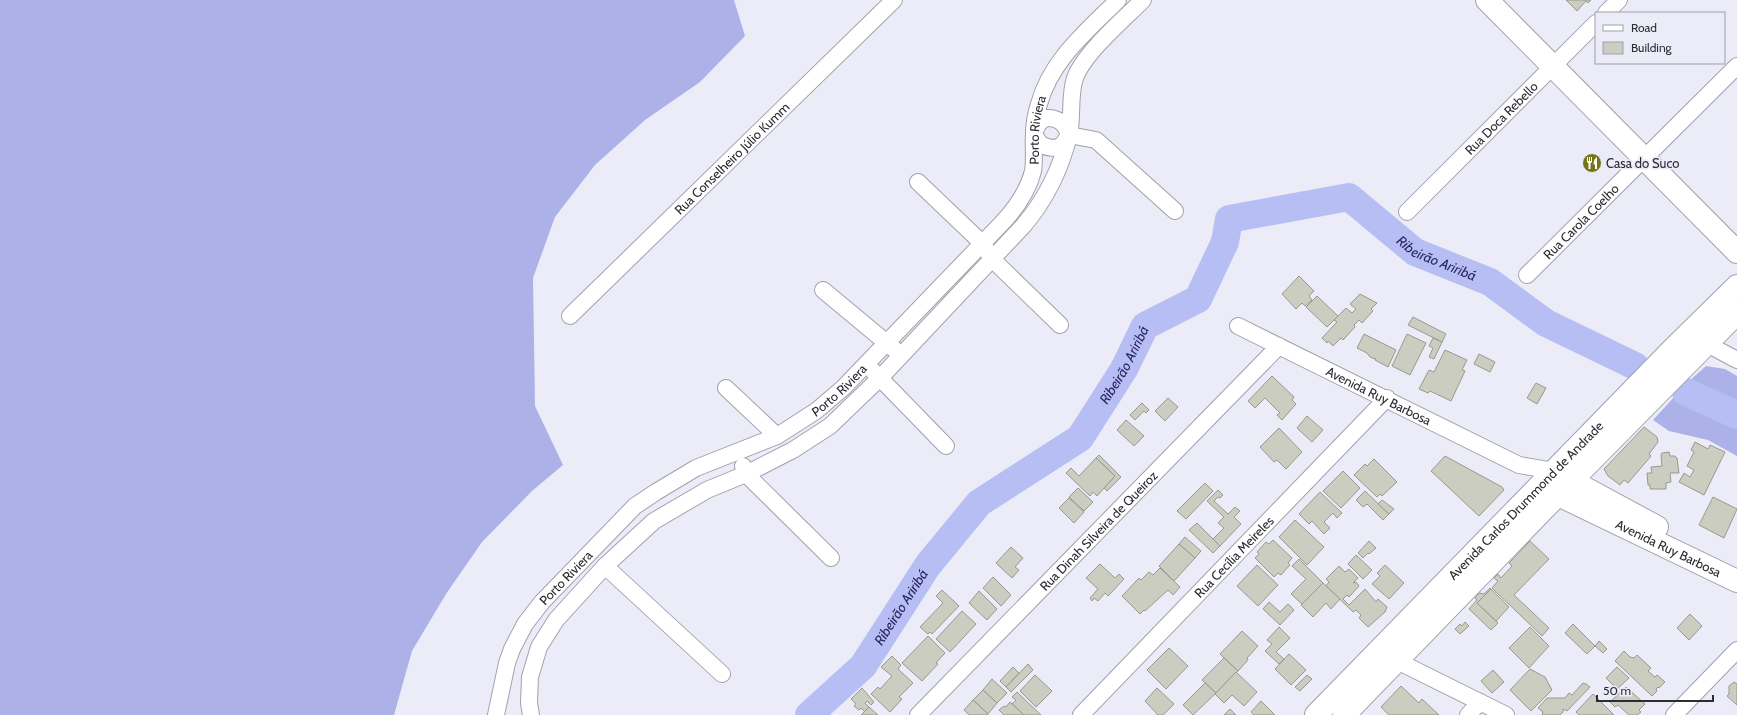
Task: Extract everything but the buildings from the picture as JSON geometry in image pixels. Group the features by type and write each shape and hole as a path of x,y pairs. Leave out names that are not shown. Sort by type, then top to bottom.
{"main road":[{"path":"1487,0 1737,252"},
{"name":"Avenida Carlos Drummond de Andrade","path":"1556,483 1673,349 1737,286"},
{"name":"Avenida Carlos Drummond de Andrade","path":"1316,715 1387,656 1556,483 1707,344 1737,313"},
{"name":"Avenida Ruy Barbosa","path":"1556,483 1669,533 1737,567"},
{"name":"Avenida Ruy Barbosa","path":"1556,483 1737,581"},
{"name":"Avenida Carlos Drummond de Andrade","path":"1344,715 1387,656"}],"street":[{"name":"Rua Conselheiro Júlio Kumm","path":"570,316 894,0"},
{"name":"Porto Riviera","path":"496,715 503,677 512,649 525,624 542,602 635,506 677,478 696,468 777,436 816,411 839,392 983,244 1013,211 1029,182 1033,170 1034,132 1038,104 1052,72 1072,47 1118,0"},
{"path":"1607,12 1619,0"},
{"name":"Porto Riviera","path":"531,715 529,690 530,677 539,646 556,620 605,566 654,521 707,490 746,474 793,450 815,437 844,414 880,378 1024,225 1041,202 1056,174 1069,135 1073,87 1080,67 1136,2"},
{"name":"Rua Doca Rebello","path":"1407,212 1595,24"},
{"name":"Rua Carola Coelho","path":"1527,276 1646,159 1737,66"},
{"path":"1045,118 1054,118 1063,123 1067,128 1069,135 1063,144 1057,148 1048,148 1039,144 1034,132 1045,118"},
{"path":"1069,135 1096,140 1175,211"},
{"path":"918,182 983,244 992,259 1060,325"},
{"path":"823,290 901,355"},
{"name":"Avenida Ruy Barbosa","path":"1238,326 1387,398 1556,483"},
{"path":"1673,349 1693,341 1707,344 1737,360"},
{"name":"Rua Dinah Silveira de Queiroz","path":"918,715 1279,346"},
{"path":"865,365 880,378 946,446"},
{"path":"726,388 777,436"},
{"name":"Rua Cecília Meireles","path":"1081,715 1387,398"},
{"path":"737,452 746,474 831,558"},
{"path":"605,566 722,674"},
{"path":"1674,715 1737,650"},
{"path":"1387,656 1506,715"},
{"path":"1468,715 1480,702"}],"shaded area":[{"path":"0,0 734,0 745,36 700,82 645,120 595,165 555,217 533,278 535,406 563,465 532,491 482,542 446,594 412,651 394,715 0,715"},
{"path":"1706,366 1725,369 1737,376 1737,456 1708,440 1669,431 1653,420 1688,382"}],"waterway":[{"name":"Ribeirão Ariribá","path":"809,715 863,666 928,565 979,503 1080,438 1124,369 1145,326 1198,299 1225,242 1229,219 1349,197 1415,252 1490,282 1546,323 1635,366"},
{"name":"Ribeirão Ariribá","path":"1686,392 1737,415"}],"place":[{"name":"Casa do Suco","path":"1592,163"}]}
